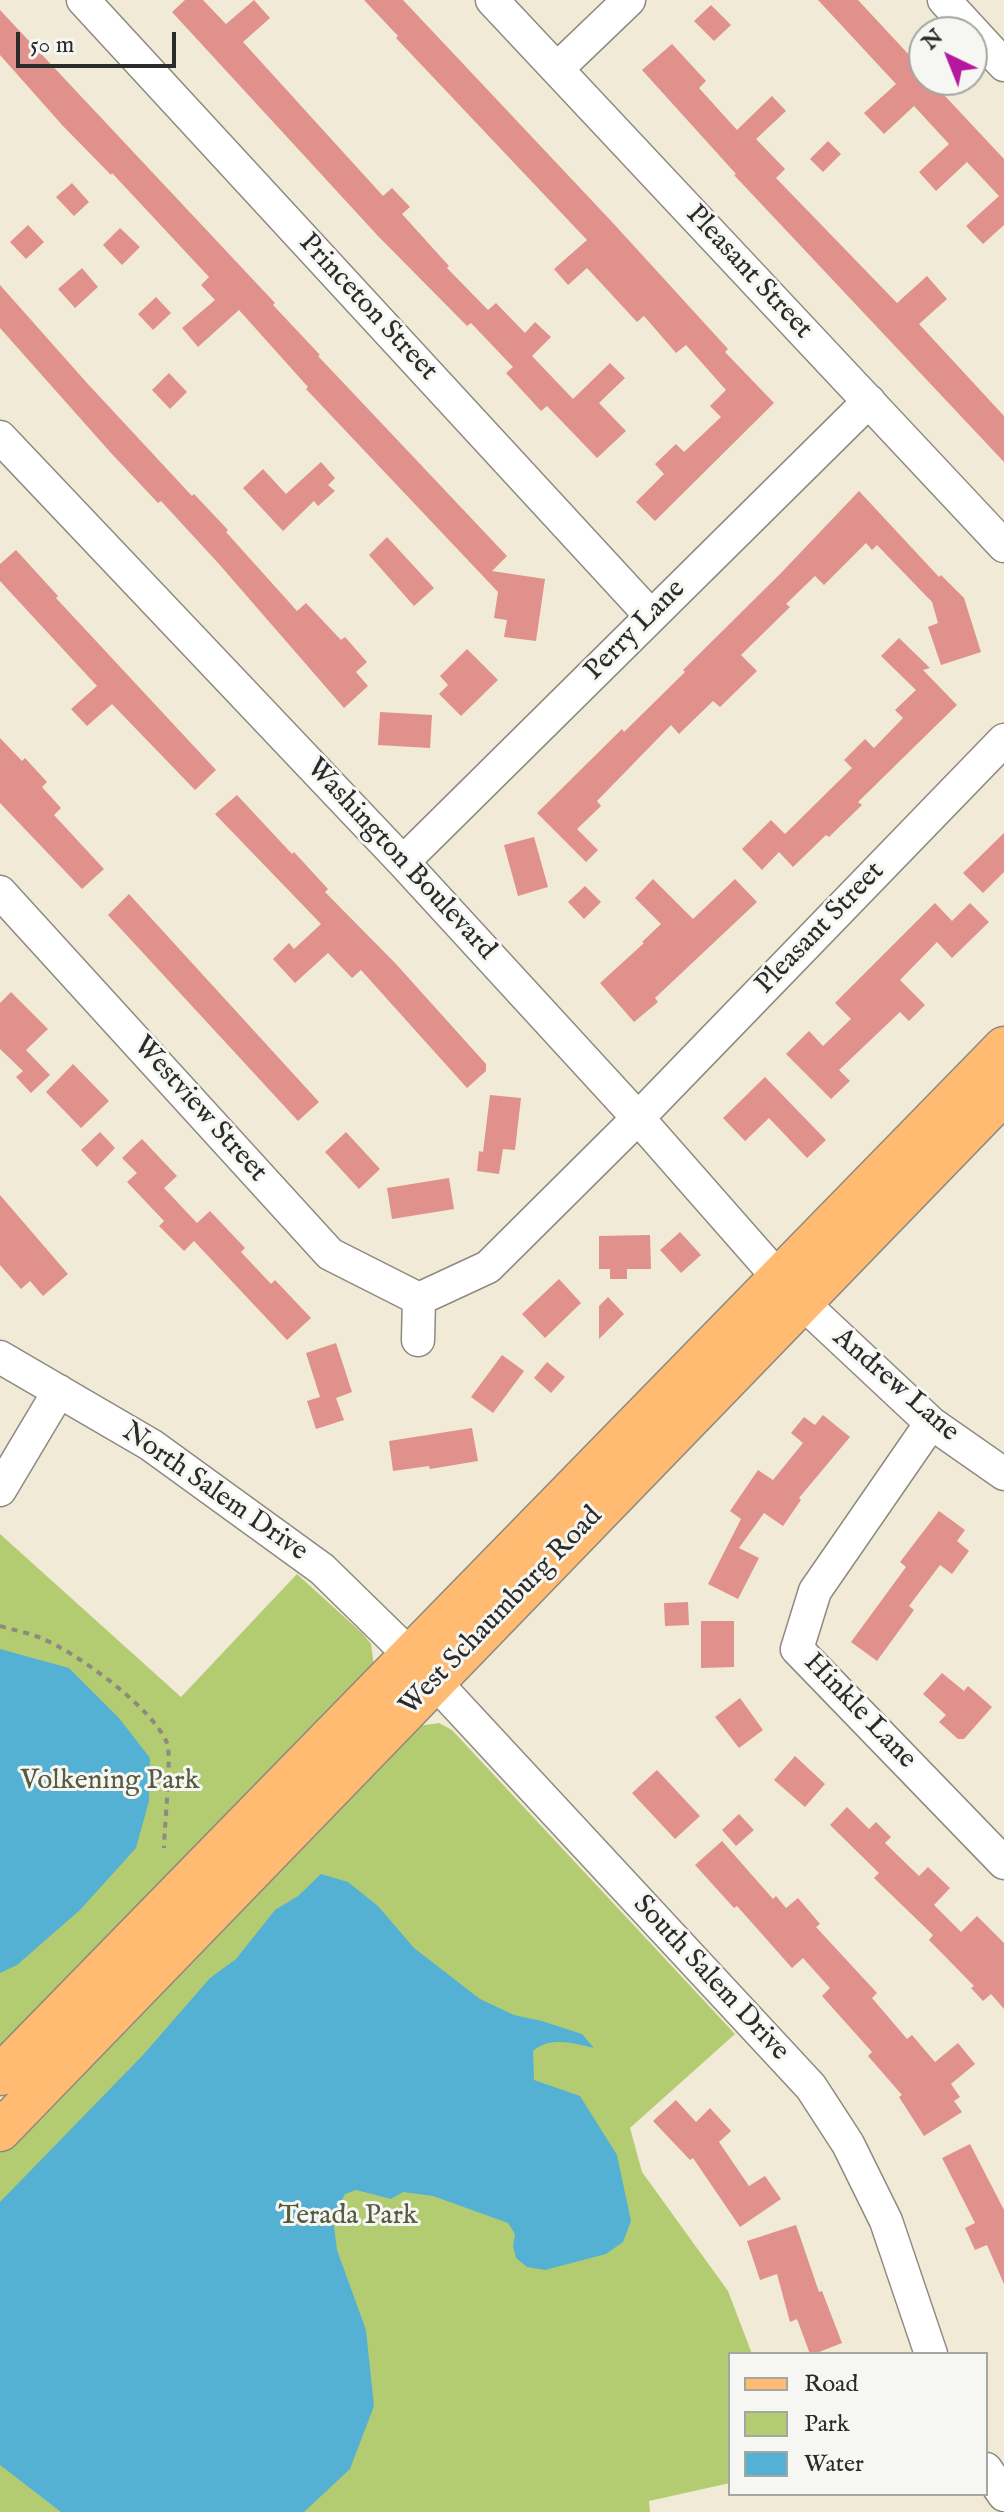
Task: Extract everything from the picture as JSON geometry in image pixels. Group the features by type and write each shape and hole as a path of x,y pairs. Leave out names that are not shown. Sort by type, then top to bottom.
{"main road":[{"name":"West Schaumburg Road","path":"0,2131 422,1669 790,1290 1004,1047"},
{"name":"West Schaumburg Road","path":"790,1290 1004,1094"},
{"name":"West Schaumburg Road","path":"0,2075 422,1669"}],"street":[{"name":"Princeton Street","path":"83,0 651,616"},
{"name":"Pleasant Street","path":"492,0 1004,546"},
{"path":"557,69 629,0"},
{"path":"944,0 1004,65"},
{"name":"Perry Lane","path":"403,862 869,401"},
{"name":"Washington Boulevard","path":"0,437 403,862 638,1118 790,1290"},
{"name":"Pleasant Street","path":"638,1118 1004,740"},
{"name":"Westview Street","path":"0,892 330,1254 419,1299"},
{"path":"418,1340 419,1299 488,1267 638,1118"},
{"name":"Andrew Lane","path":"790,1290 931,1423 1004,1474"},
{"name":"North Salem Drive","path":"0,1357 151,1445 322,1569 422,1669"},
{"path":"0,1490 59,1391"},
{"name":"Hinkle Lane","path":"931,1423 815,1591 797,1649 1004,1863"},
{"name":"South Salem Drive","path":"422,1669 811,2087 848,2144 886,2221 930,2352"},
{"path":"988,2472 1004,2495"}],"path":[{"path":"0,1626 41,1638 66,1651 105,1677 153,1721 168,1746 164,1848"}],"green space":[{"name":"Volkening Park","path":"0,1534 181,1697 297,1574 363,1634 371,1644 374,1666 0,2054"},
{"name":"Terada Park","path":"439,1723 452,1730 735,2034 630,2128 642,2172 728,2291 751,2352 728,2352 728,2483 649,2501 650,2512 0,2512 0,2151 407,1733 418,1726"}],"water":[{"path":"0,1649 69,1668 119,1718 150,1758 149,1801 136,1848 80,1910 17,1965 0,1973"},
{"path":"321,1874 348,1882 378,1906 414,1948 480,1999 514,2015 582,2034 594,2048 562,2042 540,2046 533,2051 534,2080 580,2096 617,2155 631,2221 623,2242 606,2254 545,2270 527,2267 516,2258 513,2246 515,2234 508,2223 433,2196 403,2192 391,2199 356,2190 345,2194 333,2218 337,2250 366,2330 374,2406 350,2469 304,2512 61,2512 0,2465 0,2202 143,2055 210,1978 236,1959 275,1910 298,1896"}],"building":[{"path":"185,0 203,0 226,24 254,0 270,18 243,42 383,196 392,188 410,207 402,214 449,266 447,268 488,310 496,303 525,333 535,322 551,337 532,356 573,399 610,363 625,378 599,403 626,431 597,458 547,406 541,411 506,373 513,367 471,323 467,326 378,236 172,12"},
{"path":"364,0 403,0 613,223 728,349 725,352 774,403 655,521 636,502 664,474 655,464 676,444 684,452 721,417 710,406 726,390 686,345 676,353 644,316 637,322 587,268 568,285 554,269 587,240 396,38 398,36"},
{"path":"818,0 858,0 908,54 908,96 945,96 1004,159 1004,225 983,244 966,226 999,196 967,162 936,191 919,172 949,144 914,106 884,134 864,113 896,84"},
{"path":"711,5 731,25 714,41 694,21"},
{"path":"0,10 275,303 273,305 318,356 507,556 492,571 545,579 536,641 504,637 507,620 494,618 498,592 306,389 308,387 239,310 198,347 182,328 215,300 201,285 209,277 112,173 63,126 0,55"},
{"path":"672,44 706,81 699,88 737,130 772,96 786,111 756,139 785,169 776,178 897,303 927,276 947,299 919,324 1004,416 1004,462 734,175 642,70"},
{"path":"828,141 841,154 823,172 810,159"},
{"path":"72,183 89,202 74,216 56,197"},
{"path":"28,225 44,242 26,259 10,242"},
{"path":"120,228 140,247 122,265 103,245"},
{"path":"82,268 98,287 75,308 58,289"},
{"path":"0,285 192,496 194,494 228,530 226,532 297,611 306,603 341,640 345,637 367,662 356,672 368,686 344,708 219,564 111,453 0,328"},
{"path":"156,297 171,313 153,330 138,314"},
{"path":"169,373 187,392 170,409 152,390"},
{"path":"321,462 335,478 328,485 335,491 318,506 314,501 283,531 243,488 263,469 286,494"},
{"path":"859,491 939,577 941,575 964,598 981,652 941,665 928,627 938,623 932,602 877,545 872,550 866,543 824,585 815,576 786,604 790,607 741,655 757,671 720,707 713,701 679,734 671,725 597,801 601,806 577,829 598,850 586,862 537,813 685,672 683,670"},
{"path":"387,537 434,588 414,606 369,555"},
{"path":"16,550 58,596 56,598 216,770 195,790 112,704 87,726 71,709 97,686 0,581 0,564"},
{"path":"899,638 930,668 923,670 957,705 858,802 862,805 829,837 826,835 793,867 779,852 762,870 742,849 771,820 785,834 852,768 844,760 865,739 874,748 903,718 895,710 916,690 881,656"},
{"path":"467,649 498,680 461,716 439,694 448,685 440,676"},
{"path":"380,712 432,715 430,748 378,745"},
{"path":"0,738 22,761 25,758 47,782 42,787 61,808 54,815 104,869 82,889 0,803"},
{"path":"237,795 292,854 294,852 328,889 325,892 396,964 486,1064 486,1071 467,1088 361,970 352,978 328,953 295,983 273,959 289,943 294,949 321,924 215,814"},
{"path":"1004,833 1004,872 983,893 963,873"},
{"path":"534,837 548,887 518,896 504,845"},
{"path":"653,879 693,919 735,879 757,902 655,998 658,1002 634,1022 600,983 661,924 635,898"},
{"path":"585,886 601,902 584,919 568,902"},
{"path":"129,894 319,1102 298,1121 108,915"},
{"path":"935,903 952,921 970,903 989,922 952,958 937,942 900,980 925,1005 909,1021 900,1012 839,1070 850,1081 831,1099 786,1054 809,1031 823,1046 851,1019 835,1003"},
{"path":"11,992 48,1029 26,1050 50,1075 31,1093 16,1077 23,1071 0,1049 0,1003"},
{"path":"73,1064 109,1101 81,1128 46,1092"},
{"path":"765,1077 826,1140 807,1158 769,1118 745,1141 723,1118"},
{"path":"490,1095 521,1098 515,1150 503,1149 499,1174 477,1171 479,1151 483,1152"},
{"path":"100,1132 115,1148 97,1167 81,1150"},
{"path":"346,1132 380,1169 359,1189 325,1152"},
{"path":"142,1139 177,1176 164,1188 197,1223 210,1211 245,1248 241,1252 271,1284 275,1280 311,1318 287,1340 194,1241 184,1251 159,1226 164,1221 127,1182 137,1173 122,1158"},
{"path":"449,1178 454,1209 392,1219 387,1188"},
{"path":"0,1195 68,1274 43,1296 30,1281 21,1289 0,1265"},
{"path":"680,1232 701,1255 681,1273 660,1250"},
{"path":"650,1235 651,1269 627,1269 627,1279 610,1279 610,1269 599,1269 599,1236"},
{"path":"559,1279 581,1303 545,1338 522,1314"},
{"path":"608,1297 624,1314 599,1339 599,1306"},
{"path":"336,1343 352,1392 336,1398 344,1420 316,1429 307,1401 320,1397 306,1353"},
{"path":"502,1355 524,1371 493,1413 471,1397"},
{"path":"547,1362 565,1377 551,1393 534,1378"},
{"path":"823,1415 850,1437 799,1498 801,1500 783,1526 764,1513 739,1548 759,1558 738,1599 708,1584 741,1519 730,1511 758,1470 773,1480 803,1443 791,1433 804,1417 815,1425"},
{"path":"472,1428 478,1461 393,1471 389,1441"},
{"path":"939,1511 965,1530 957,1541 969,1551 952,1574 940,1565 909,1606 914,1610 877,1661 851,1642 906,1567 900,1562"},
{"path":"688,1602 689,1625 665,1626 664,1603"},
{"path":"701,1621 734,1621 734,1667 701,1668"},
{"path":"942,1673 964,1691 968,1686 992,1707 964,1739 958,1739 939,1722 946,1715 923,1694"},
{"path":"740,1698 763,1730 739,1748 715,1717"},
{"path":"795,1756 825,1784 805,1807 774,1780"},
{"path":"657,1770 700,1816 675,1839 632,1793"},
{"path":"847,1807 869,1829 876,1822 891,1837 885,1843 919,1876 928,1867 950,1888 934,1905 961,1932 977,1916 1004,1943 1004,2009 991,1994 983,2001 971,1988 974,1986 929,1940 933,1935 874,1878 879,1873 830,1825"},
{"path":"739,1814 754,1830 736,1846 722,1830"},
{"path":"722,1841 773,1899 776,1896 786,1908 798,1898 820,1924 816,1927 877,1993 872,1998 907,2039 912,2035 935,2062 958,2043 975,2064 951,2084 960,2097 954,2101 962,2112 924,2136 899,2097 902,2095 868,2056 872,2052 822,1996 830,1988 803,1958 792,1968 737,1906 734,1908 695,1865"},
{"path":"676,2100 696,2122 710,2108 731,2131 719,2142 749,2186 765,2176 781,2199 740,2227 693,2158 690,2160 653,2121"},
{"path":"970,2144 1004,2210 1004,2284 987,2245 975,2250 965,2228 975,2223 942,2158"},
{"path":"796,2225 819,2292 822,2291 842,2343 819,2352 809,2352 797,2319 790,2322 777,2274 760,2280 747,2241"}]}
